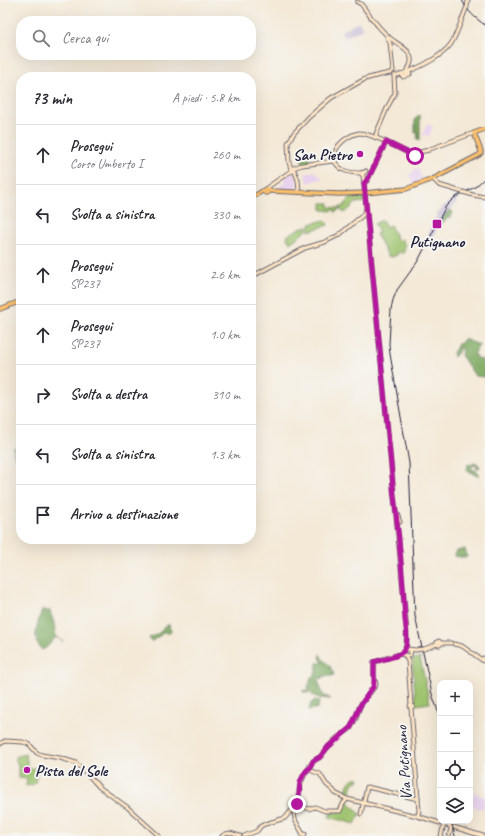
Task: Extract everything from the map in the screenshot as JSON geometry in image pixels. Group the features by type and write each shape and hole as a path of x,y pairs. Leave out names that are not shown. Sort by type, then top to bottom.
{"main road":[{"path":"357,0 387,36 408,51 411,57 411,64 405,73"},
{"path":"299,192 298,180 292,169 288,144 303,123 331,98 365,79 392,73 405,73 431,60 447,49 456,32 468,0"},
{"path":"375,136 395,93 390,46 387,36"},
{"path":"390,46 391,42 394,42"},
{"path":"411,64 412,68 417,68"},
{"path":"374,165 363,174 344,171 335,161 335,152 340,144 353,135 359,133 375,136 414,156 420,152 485,129"},
{"path":"267,190 318,193 365,193 406,189 432,179 480,154 481,151 474,133"},
{"path":"256,275 305,248 326,242 336,237 364,219 366,208 366,182 386,142"},
{"path":"256,195 267,190 297,166 335,161"},
{"path":"363,174 366,182"},
{"path":"432,179 439,185 484,197"},
{"path":"366,208 363,215 396,513 398,519 407,644 405,653"},
{"path":"0,309 16,303"},
{"path":"304,835 294,818 300,782 312,763 351,727 360,706 374,685 374,662 405,653 408,649 423,649 437,644 438,641 441,643 452,643 462,646 483,660"},
{"name":"Via Putignano","path":"407,644 411,652 408,661"},
{"path":"405,653 407,656 416,650"},
{"name":"Via Putignano","path":"405,653 408,661 418,816"},
{"path":"0,744 5,741 22,742 29,744 37,753 60,758 76,764 100,787 127,807 159,836"},
{"path":"309,767 320,774 326,784 338,796 437,822"},
{"path":"361,814 367,787 418,799"},
{"path":"296,806 316,808 325,811 340,811 347,799"},
{"path":"244,836 257,831 265,824 285,818 296,806"},
{"path":"441,836 444,824 483,836"},
{"path":"449,836 451,829 450,826"},
{"path":"222,836 233,833 240,836"}],"shaded area":[{"path":"359,22 363,29 344,38 341,31"},
{"path":"427,124 433,127 429,137 425,134 424,136 423,135"},
{"path":"418,168 423,181 414,185 409,174"},
{"path":"314,171 322,179 308,183 305,174"},
{"path":"292,173 297,179 297,188 295,188 294,191 279,190 280,186 286,182 284,177"},
{"path":"466,191 467,192 456,198 457,202 450,210 452,214 439,225 429,245 426,246 422,252 430,232 429,230 438,215 436,214 440,212 444,205"},
{"path":"474,792 485,798 483,810 479,807 478,809 473,805"}],"green space":[{"path":"420,115 420,140 417,139 418,133 415,133 415,119"},
{"path":"306,153 310,155 310,163 303,164 300,155"},
{"path":"352,196 365,196 365,202 356,203 345,213 340,210 340,207 343,207"},
{"path":"322,203 329,203 329,207 339,208 339,210 335,212 335,210 322,210"},
{"path":"449,210 452,211 453,214 439,224"},
{"path":"325,220 328,225 309,231 310,224"},
{"path":"382,220 386,227 390,225 398,241 402,239 405,246 403,254 399,251 398,254 393,257 388,256 376,234 379,232 374,224"},
{"path":"308,226 307,230 290,243 287,238 288,235 300,228"},
{"path":"464,339 479,345 474,354 477,358 482,360 485,365 485,377 475,376 461,355 462,351 459,347 459,351 454,357 453,353 458,344"},
{"path":"13,448 16,448 16,458 15,458"},
{"path":"473,463 478,464 480,467 477,470 477,466 473,465 471,469 475,470 480,475 475,475 467,470 468,464 471,465"},
{"path":"465,549 467,557 455,556 457,551"},
{"path":"43,609 50,611 56,636 63,642 56,637 47,647 42,650 36,642 38,639 36,638 36,635 40,615"},
{"path":"170,625 171,631 168,634 163,632 151,642 149,638 158,634"},
{"path":"320,654 330,666 334,674 333,676 323,676 322,679 319,678 318,680 323,695 331,699 319,698 312,695 310,692 303,692 303,690 309,691 308,685 310,685 311,677 313,677 316,673 317,663 323,662"},
{"path":"420,658 430,703 416,705 412,659"},
{"path":"315,700 319,701 318,708 309,710 311,703"},
{"name":"Pista del Sole","path":"26,754 28,769 35,768 37,772 35,783 26,786 27,779 18,778 18,767 15,757"},
{"path":"354,778 359,778 358,781 352,786 350,799 345,798 348,785"},
{"path":"346,801 348,801 360,814 355,824 329,817 331,812 340,812"}],"railway":[{"path":"462,0 466,8 485,25"},
{"path":"440,716 432,694 415,616 409,463 390,354 389,344 391,309 397,290 418,261 446,206 454,198 475,187 485,178"},
{"path":"452,824 455,836"}],"place":[{"name":"San Pietro","path":"360,154"},
{"name":"Putignano","path":"437,224"},
{"name":"Pista del Sole","path":"27,770"}],"route":[{"path":"297,804 300,791 300,782 304,774 310,768 313,761 320,757 326,748 350,729 360,706 373,687 374,662 402,653 407,644 397,523 364,183 369,177 386,142 415,156"}]}
